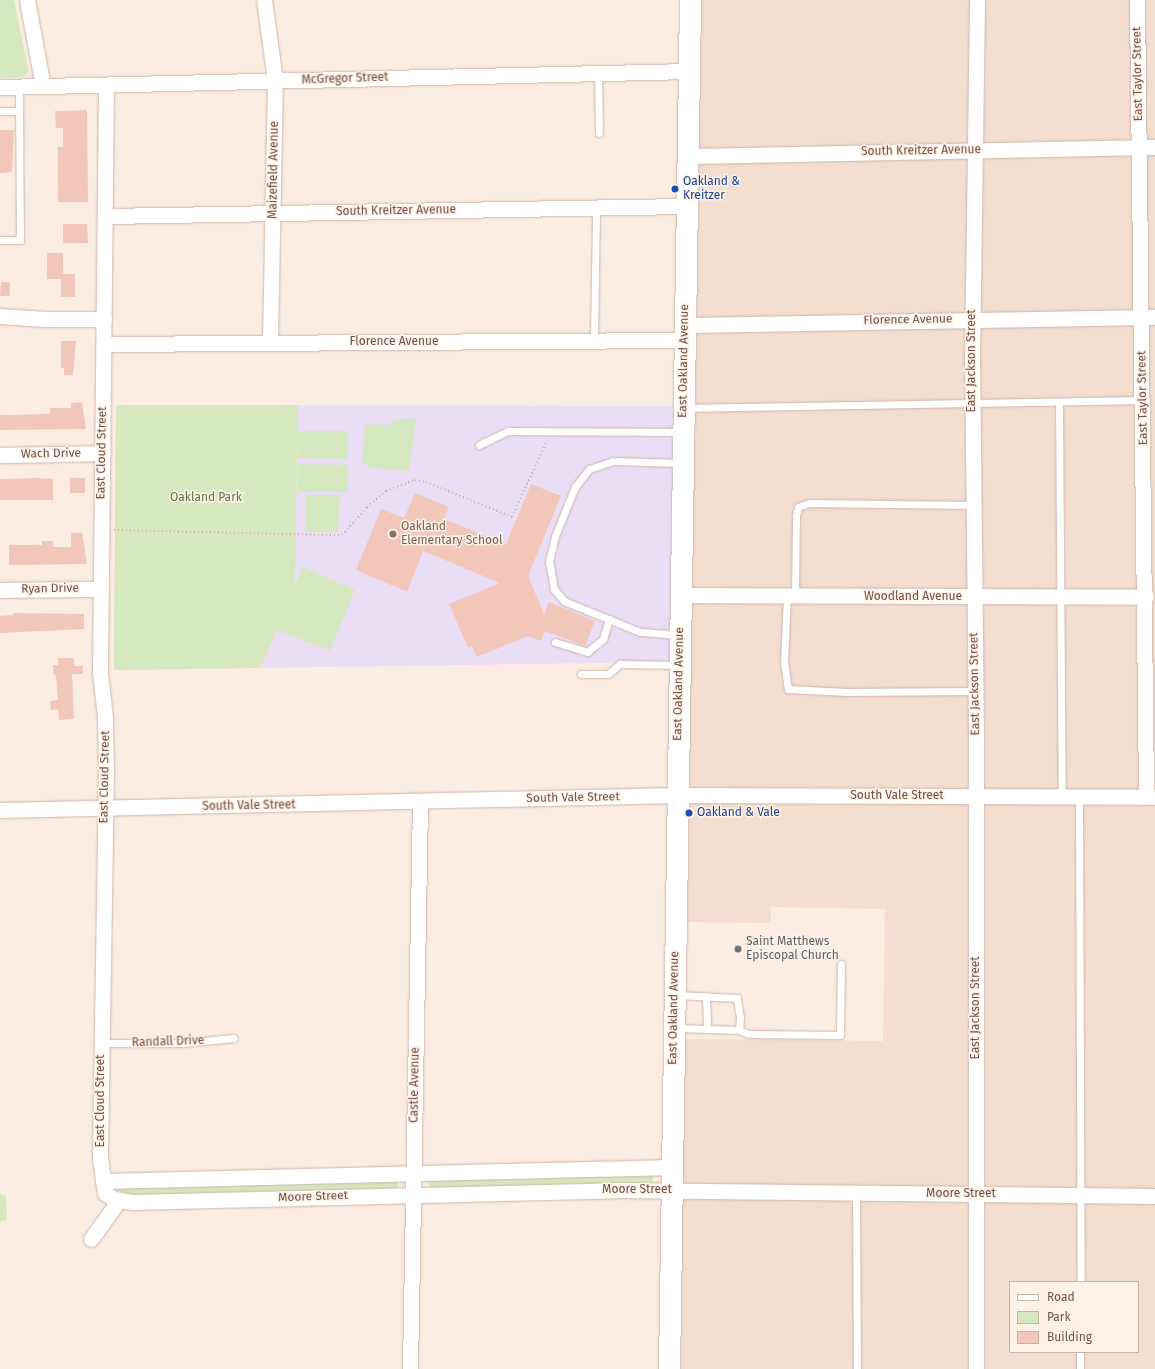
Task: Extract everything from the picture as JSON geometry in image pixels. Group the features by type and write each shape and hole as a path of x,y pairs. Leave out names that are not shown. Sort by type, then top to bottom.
{"main road":[{"name":"East Oakland Avenue","path":"669,1369 679,634 690,0"}],"street":[{"path":"27,0 43,86"},
{"name":"Maizefield Avenue","path":"264,0 275,80 270,342"},
{"name":"East Jackson Street","path":"976,1369 976,796 972,505 972,318 977,0"},
{"name":"East Taylor Street","path":"1137,0 1139,147 1148,317 1142,400 1149,482 1146,597 1150,640 1150,797"},
{"name":"McGregor Street","path":"0,87 106,86 598,71 689,70"},
{"path":"0,316 45,319 104,318 106,86"},
{"name":"South Kreitzer Avenue","path":"687,156 1155,147"},
{"name":"South Kreitzer Avenue","path":"106,216 686,206"},
{"name":"Florence Avenue","path":"104,344 594,340 684,332 972,318 1148,317"},
{"name":"East Cloud Street","path":"104,318 100,673 105,717 100,1158 105,1192 119,1200"},
{"name":"Wach Drive","path":"0,455 103,453"},
{"name":"Ryan Drive","path":"0,590 100,589"},
{"name":"Woodland Avenue","path":"680,595 1146,597"},
{"name":"South Vale Street","path":"0,810 420,802 677,795 1150,797"},
{"name":"Castle Avenue","path":"410,1369 420,802"},
{"name":"Moore Street","path":"103,1181 414,1172 672,1167"},
{"name":"Moore Street","path":"119,1200 414,1196 671,1190 1155,1196"},
{"path":"91,1238 119,1200"}],"lane":[{"path":"598,71 599,133"},
{"path":"0,240 20,240 19,86"},
{"path":"0,111 19,111"},
{"path":"594,340 596,208"},
{"path":"683,408 1142,400"},
{"path":"1059,402 1062,797"},
{"path":"479,445 508,431 550,430 683,432"},
{"path":"679,634 640,632 564,601 559,597 550,579 550,553 575,487 589,469 609,461 682,463"},
{"path":"972,505 809,503 798,506 784,661 788,689 793,691 975,691"},
{"path":"555,642 587,652 603,639 609,619"},
{"path":"581,674 608,674 620,664 679,665"},
{"path":"1079,797 1079,1158 1081,1195 1081,1281"},
{"path":"674,1028 739,1030 749,1034 840,1035 841,964"},
{"path":"674,995 737,998 739,1001 739,1030"},
{"path":"706,996 707,1030"},
{"name":"Randall Drive","path":"101,1043 182,1043 234,1038"},
{"path":"856,1193 857,1369"},
{"path":"1080,1353 1080,1369"}],"path":[{"path":"101,530 342,535 367,507 386,491 415,480 426,482 512,517 550,430"}],"shaded area":[{"path":"702,0 1155,0 1155,1369 679,1369 684,1039 883,1041 885,909 771,907 771,923 686,922"},
{"name":"Oakland Elementary School","path":"116,405 674,406 669,662 114,670"}],"green space":[{"path":"0,0 14,0 29,72 23,77 0,78"},
{"name":"Oakland Park","path":"116,405 298,405 295,584 303,567 355,590 330,651 277,630 260,668 114,670"},
{"path":"395,419 416,419 409,471 369,468 362,462 365,424 389,425"},
{"path":"298,431 348,431 348,459 298,458"},
{"path":"298,464 348,465 348,492 298,492"},
{"path":"306,495 340,495 338,532 305,532"},
{"path":"653,1175 653,1181 649,1183 431,1188 428,1182 428,1179"},
{"path":"398,1180 398,1187 393,1189 124,1196 116,1187"},
{"path":"0,1194 6,1196 7,1219 4,1221 0,1221"}],"building":[{"path":"87,110 88,202 58,202 58,147 63,147 63,128 56,128 55,111"},
{"path":"0,130 14,130 12,172 0,173"},
{"path":"63,224 87,224 88,243 63,243"},
{"path":"47,253 63,253 63,274 75,274 75,297 61,297 61,279 47,279"},
{"path":"1,282 10,282 10,296 0,296"},
{"path":"61,341 76,341 73,375 64,375 64,368 61,368"},
{"path":"82,402 86,429 0,430 0,415 50,414 50,408 71,408 71,403"},
{"path":"70,478 85,478 85,493 70,493"},
{"path":"0,479 53,479 53,500 0,500"},
{"name":"Oakland Elementary School","path":"531,484 561,496 528,576 544,614 549,602 595,621 585,646 545,631 541,641 528,636 477,657 472,646 468,648 449,604 500,583 423,551 407,592 356,570 381,509 404,518 415,493 449,507 444,519 506,544"},
{"path":"71,533 82,533 87,564 9,565 9,545 42,545 42,541 53,541 53,547 71,547"},
{"path":"13,613 84,614 84,629 0,633 0,616 13,615"},
{"path":"58,658 74,658 74,666 83,666 83,674 72,674 74,719 59,720 58,709 51,710 50,701 58,700 56,675 54,675 53,665 58,665"}],"place":[{"name":"Oakland & Kreitzer","path":"675,189"},
{"name":"Oakland Elementary School","path":"393,534"},
{"name":"Oakland & Vale","path":"689,813"},
{"name":"Saint Matthews Episcopal Church","path":"738,949"}]}
